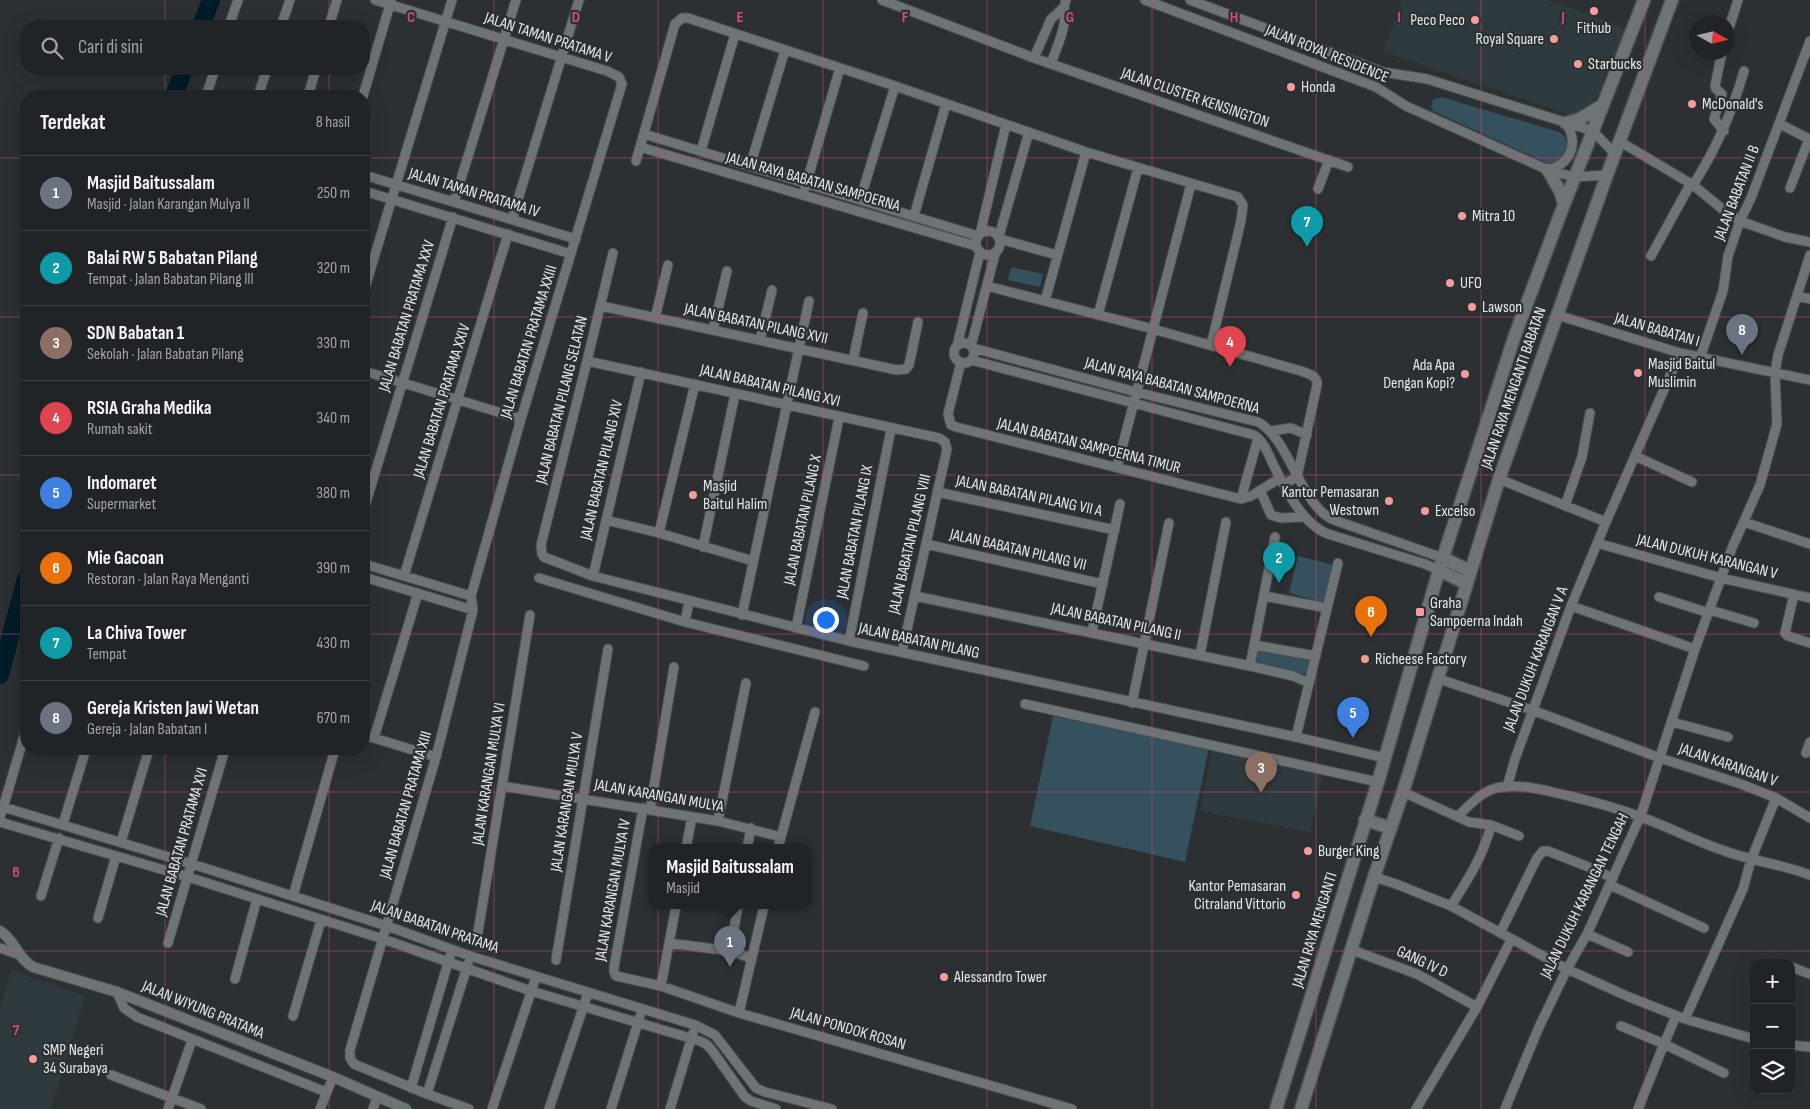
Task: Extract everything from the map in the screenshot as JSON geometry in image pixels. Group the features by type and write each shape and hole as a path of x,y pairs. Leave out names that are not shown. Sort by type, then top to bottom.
{"main road":[{"name":"JALAN RAYA MENGANTI BABATAN","path":"1444,566 1514,338 1564,203 1577,177 1644,0"},
{"name":"JALAN RAYA MENGANTI BABATAN","path":"1403,792 1439,678 1465,576 1605,175 1672,0"},
{"path":"1566,123 1580,119 1603,105"},
{"path":"1548,170 1555,180 1564,203"},
{"path":"1444,566 1465,576"},
{"name":"JALAN RAYA MENGANTI","path":"1276,1109 1444,566"},
{"path":"1301,1109 1374,877 1403,792"},
{"path":"1366,820 1391,828"}],"street":[{"path":"231,20 238,0"},
{"path":"283,20 290,0"},
{"path":"331,20 337,0"},
{"name":"JALAN TAMAN PRATAMA V","path":"375,0 391,2 446,22 607,71 619,77 622,84"},
{"path":"370,271 452,0"},
{"path":"454,202 516,0"},
{"path":"512,220 579,0"},
{"name":"JALAN CLUSTER KENSINGTON","path":"882,0 1050,64 1348,168"},
{"name":"JALAN ROYAL RESIDENCE","path":"1145,0 1376,87 1406,106 1548,170 1577,177 1605,175"},
{"name":"JALAN ROYAL RESIDENCE","path":"1190,0 1383,72 1427,79 1594,133"},
{"path":"1733,15 1738,0"},
{"path":"370,72 391,2"},
{"path":"1034,58 1052,19 1064,4"},
{"path":"1050,64 1064,22 1064,4"},
{"path":"636,161 676,24 682,18 688,18 895,86 1086,152 1238,197 1243,204 1242,221 1211,345"},
{"path":"701,151 735,34"},
{"name":"JALAN BABATAN II B","path":"1700,358 1723,291 1728,256 1742,216 1752,198 1810,41"},
{"path":"750,166 786,50"},
{"path":"1720,60 1715,86 1722,94 1714,120 1724,131"},
{"path":"803,195 840,68"},
{"path":"1651,256 1724,131 1744,71"},
{"path":"208,90 213,75"},
{"path":"260,90 265,75"},
{"path":"310,90 314,75"},
{"path":"365,90 369,75"},
{"name":"JALAN BABATAN PRATAMA XXIII","path":"473,610 471,596 520,419 622,84"},
{"path":"860,200 895,86"},
{"path":"914,216 946,104"},
{"path":"1548,170 1562,164 1571,152 1573,137 1566,123"},
{"path":"1780,124 1809,140 1790,188"},
{"path":"1006,125 979,235 978,249 955,355 966,361 974,354 972,347 987,286 995,254 1000,248 1000,238 1029,132"},
{"path":"1594,133 1615,148 1694,183 1726,212 1742,216 1785,237 1810,242"},
{"name":"JALAN RAYA BABATAN SAMPOERNA","path":"644,134 979,235"},
{"name":"JALAN RAYA BABATAN SAMPOERNA","path":"640,147 978,249"},
{"path":"1045,301 1086,152"},
{"path":"1318,189 1329,160"},
{"path":"1098,314 1138,168"},
{"name":"JALAN TAMAN PRATAMA IV","path":"370,177 576,239"},
{"path":"1116,467 1191,184"},
{"name":"JALAN TAMAN PRATAMA IV","path":"370,193 571,254"},
{"name":"JALAN BABATAN PRATAMA XXV","path":"370,489 453,217"},
{"path":"979,235 992,231 1000,238 1057,255"},
{"name":"JALAN BABATAN PRATAMA XXIV","path":"404,576 508,234"},
{"path":"978,249 989,256 995,254"},
{"name":"JALAN BABATAN PILANG SELATAN","path":"542,554 541,545 588,361 612,253"},
{"name":"JALAN DUKUH KARANGAN TENGAH","path":"1505,1109 1531,1044 1567,969 1587,934 1641,817 1695,649 1732,548 1760,485 1777,424 1775,374 1778,355 1810,255"},
{"path":"655,318 668,265"},
{"path":"713,330 727,271"},
{"path":"987,286 1211,345 1301,371 1316,378 1317,385 1297,476 1241,499"},
{"path":"760,340 772,290"},
{"path":"1797,296 1810,299"},
{"path":"742,615 809,301"},
{"name":"JALAN BABATAN PILANG XVII","path":"601,306 897,370 906,369 910,362 918,322"},
{"path":"853,360 863,313"},
{"name":"JALAN BABATAN I","path":"1557,315 1680,353 1810,380"},
{"path":"957,346 964,343 972,347"},
{"name":"JALAN RAYA BABATAN SAMPOERNA","path":"972,347 1136,392 1253,420 1270,431 1297,476 1325,515 1334,520 1429,552 1444,566"},
{"name":"JALAN DUKUH KARANGAN V A","path":"1507,786 1532,710 1597,543 1680,353"},
{"name":"JALAN BABATAN PILANG XVI","path":"588,361 839,418 938,438 945,442"},
{"name":"JALAN RAYA BABATAN SAMPOERNA","path":"966,361 1248,432 1258,438 1305,517 1322,531 1425,564 1444,566"},
{"name":"JALAN BABATAN SAMPOERNA TIMUR","path":"966,361 948,414 951,425 1241,499"},
{"name":"JALAN BABATAN PILANG XIV","path":"593,576 641,372"},
{"path":"370,373 520,419"},
{"path":"659,533 695,384"},
{"path":"703,547 736,394"},
{"path":"1565,506 1582,457 1590,413"},
{"name":"JALAN BABATAN PILANG X","path":"796,628 839,418"},
{"path":"1270,431 1291,428 1307,435"},
{"name":"JALAN BABATAN PILANG IX","path":"849,641 891,429"},
{"path":"1241,499 1258,438"},
{"name":"JALAN BABATAN PILANG VIII","path":"902,652 947,449 945,442"},
{"path":"1635,456 1692,482"},
{"path":"1275,468 1289,460"},
{"path":"1499,479 1606,522"},
{"path":"1260,490 1269,512 1274,516 1281,518 1305,517"},
{"name":"JALAN BABATAN PILANG VII A","path":"938,492 1115,530"},
{"path":"1092,632 1120,504"},
{"path":"606,520 659,533 753,561"},
{"path":"1132,702 1169,522"},
{"path":"1200,655 1226,522"},
{"path":"1744,522 1810,544"},
{"path":"1250,666 1276,537"},
{"path":"1382,550 1386,538"},
{"name":"JALAN DUKUH KARANGAN V","path":"1597,543 1721,578 1810,598"},
{"name":"JALAN BABATAN PILANG VII","path":"926,544 1103,584"},
{"path":"1425,564 1429,552"},
{"name":"JALAN BABATAN PILANG","path":"542,554 548,560 687,612 742,615 849,641 1296,737 1385,758"},
{"path":"1296,737 1338,563"},
{"path":"370,566 471,596"},
{"path":"539,578 687,612 864,666"},
{"path":"370,579 473,610"},
{"path":"374,738 418,594"},
{"path":"1794,594 1786,633 1788,636 1810,643"},
{"name":"JALAN BABATAN PILANG II","path":"915,596 1250,666 1293,676 1309,683"},
{"path":"1264,596 1327,608"},
{"path":"1660,597 1754,623"},
{"path":"1572,606 1695,649"},
{"name":"JALAN BABATAN PRATAMA XIII","path":"411,1088 354,1064 350,1058 350,1050 436,757 473,610"},
{"name":"JALAN KARANGAN MULYA VI","path":"477,938 530,615"},
{"path":"1254,645 1316,656"},
{"name":"JALAN KARANGAN MULYA V","path":"556,960 608,649"},
{"name":"JALAN KARANGAN MULYA IV","path":"616,976 614,967 674,667"},
{"path":"1439,678 1532,710 1660,758"},
{"path":"718,821 746,683"},
{"path":"1026,704 1378,782"},
{"path":"779,844 815,712"},
{"path":"1672,722 1728,737"},
{"path":"370,737 436,757"},
{"path":"1806,753 1810,742"},
{"path":"0,820 20,750"},
{"path":"63,824 84,755"},
{"path":"121,842 147,755"},
{"name":"JALAN BABATAN PRATAMA XVI","path":"168,943 223,755"},
{"path":"293,896 333,755"},
{"name":"JALAN KARANGAN V","path":"1660,758 1741,784 1776,798 1810,818"},
{"name":"JALAN KARANGAN MULYA","path":"502,786 718,821 781,837"},
{"path":"1458,816 1483,793 1489,790 1507,786 1545,790 1595,802 1641,817 1721,850 1751,860 1790,867 1810,875"},
{"path":"1403,792 1477,824 1490,826 1519,836"},
{"path":"1638,1109 1664,1044 1681,1017 1743,889 1751,860 1776,798"},
{"name":"JALAN BABATAN PRATAMA","path":"3,807 192,864 387,926 470,956 695,1025 715,1035 756,1088 832,1109"},
{"path":"687,844 692,817"},
{"name":"JALAN BABATAN PRATAMA","path":"0,820 384,939 531,991 692,1038 706,1044 744,1097 771,1108"},
{"path":"1451,906 1471,875 1486,842 1490,826"},
{"path":"748,844 751,828"},
{"path":"42,896 58,838"},
{"path":"1500,933 1537,858 1543,851 1548,851 1586,866 1612,882 1704,928"},
{"path":"98,918 116,856"},
{"path":"1374,877 1451,906 1567,969 1630,998 1681,1017 1750,1038"},
{"path":"235,979 257,899"},
{"path":"661,986 675,909"},
{"path":"730,951 737,909"},
{"path":"738,1013 763,909"},
{"path":"293,1016 321,920"},
{"name":"JALAN WIYUNG PRATAMA","path":"0,931 9,938 20,955 33,967 116,992 333,1077 406,1109"},
{"path":"1587,934 1628,952"},
{"path":"1416,1109 1477,1007 1511,940"},
{"path":"669,943 730,951 751,958"},
{"path":"0,948 20,955"},
{"path":"452,950 411,1088 469,1109"},
{"name":"GANG IV D","path":"1352,950 1417,974 1477,1007"},
{"path":"427,1094 470,956"},
{"path":"1795,968 1810,974"},
{"name":"JALAN PONDOK ROSAN","path":"616,976 661,986 738,1013 1072,1109"},
{"path":"492,1109 536,977"},
{"path":"116,992 124,1008 137,1017 326,1092"},
{"path":"548,1109 588,993"},
{"path":"611,1109 643,1009"},
{"path":"670,1109 695,1025"},
{"path":"1621,1026 1724,1073"},
{"path":"168,1109 192,1040"},
{"path":"111,1075 201,1109"},
{"path":"320,1109 333,1077"},
{"path":"372,1109 377,1097"}],"shaded area":[{"path":"1402,0 1548,0 1625,28 1599,94 1586,110 1574,116 1383,52"},
{"path":"1441,97 1559,132 1567,142 1569,154 1554,165 1549,164 1433,111 1431,107 1433,100"},
{"path":"1011,267 1043,274 1040,287 1008,280"},
{"path":"1298,556 1334,565 1325,603 1289,593"},
{"path":"1257,647 1312,657 1309,675 1253,665"},
{"path":"1053,716 1209,747 1185,862 1030,826"},
{"path":"1212,750 1323,775 1310,832 1200,811"},
{"name":"SMP Negeri 34 Surabaya","path":"11,970 85,996 51,1109 0,1109 0,1008"}],"waterway":[{"path":"203,20 211,0"},
{"path":"176,90 182,75"},
{"path":"0,675 20,601"}],"place":[{"name":"Fithub","path":"1594,11"},
{"name":"Peco Peco","path":"1475,20"},
{"name":"Royal Square","path":"1554,39"},
{"name":"Starbucks","path":"1578,64"},
{"name":"Honda","path":"1291,87"},
{"name":"McDonald's","path":"1692,104"},
{"name":"Mitra 10","path":"1462,216"},
{"name":"La Chiva Tower","path":"1307,247"},
{"name":"UFO","path":"1450,283"},
{"name":"Lawson","path":"1472,307"},
{"name":"Gereja Kristen Jawi Wetan","path":"1742,355"},
{"name":"RSIA Graha Medika","path":"1230,367"},
{"name":"Masjid Baitul Muslimin","path":"1638,373"},
{"name":"Ada Apa Dengan Kopi?","path":"1465,374"},
{"name":"Masjid Baitul Halim","path":"693,495"},
{"name":"Kantor Pemasaran Westown","path":"1389,501"},
{"name":"Excelso","path":"1425,511"},
{"name":"Balai RW 5 Babatan Pilang","path":"1279,583"},
{"name":"Graha Sampoerna Indah","path":"1420,612"},
{"name":"Mie Gacoan","path":"1371,637"},
{"name":"Richeese Factory","path":"1365,659"},
{"name":"Indomaret","path":"1353,738"},
{"name":"SDN Babatan 1","path":"1261,793"},
{"name":"Burger King","path":"1308,851"},
{"name":"Kantor Pemasaran Citraland Vittorio","path":"1296,895"},
{"name":"Masjid Baitussalam","path":"730,967"},
{"name":"Alessandro Tower","path":"944,977"},
{"name":"SMP Negeri 34 Surabaya","path":"33,1059"}]}
